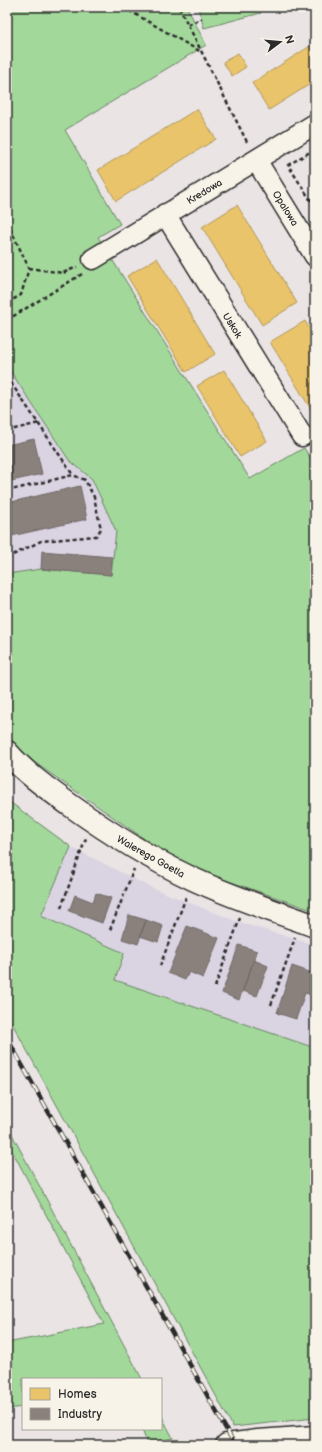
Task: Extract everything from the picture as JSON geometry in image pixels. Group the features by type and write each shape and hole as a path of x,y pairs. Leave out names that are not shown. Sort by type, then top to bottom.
{"street":[{"name":"Kredowa","path":"93,259 164,214 315,124"},
{"name":"Opalowa","path":"256,160 315,256"},
{"name":"Uskok","path":"164,214 302,436"},
{"name":"Walerego Goetla","path":"7,752 15,762 51,791 92,821 140,851 193,879 246,901 308,923"},
{"path":"227,1445 315,1437"}],"path":[{"path":"123,7 202,52"},
{"path":"179,7 256,160"},
{"path":"188,24 202,18"},
{"path":"314,206 288,165 315,148"},
{"path":"314,206 315,195"},
{"path":"7,222 29,268 21,294 7,303"},
{"path":"29,268 63,273 93,259"},
{"path":"7,320 84,273 93,259"},
{"path":"7,376 73,475 85,480 94,497 101,529 96,536 41,541 7,558"},
{"path":"7,431 39,423"},
{"path":"7,491 73,475"},
{"path":"61,908 92,821"},
{"path":"110,930 140,851"},
{"path":"160,966 193,879"},
{"path":"215,987 246,901"},
{"path":"271,1005 308,923"}],"shaded area":[{"path":"7,366 69,460 92,479 116,531 111,575 41,569 7,574"},
{"path":"71,847 150,887 238,922 315,945 315,1048 115,980 41,916"}],"green space":[{"path":"7,7 187,7 206,45 65,130 120,224 98,237 250,479 304,448 315,465 315,911 182,865 18,751 7,736 7,574 41,569 111,575 116,531 92,479 69,460 7,366"},
{"path":"198,7 259,7 261,13 204,28"},
{"path":"7,800 71,847 41,916 124,953 115,980 315,1048 315,1418 233,1427 7,1014"},
{"path":"7,1125 141,1378 22,1378 22,1407 7,1409 7,1343 104,1324 7,1141"},
{"path":"162,1417 173,1438 147,1444 142,1430 162,1430"}],"building: Homes":[{"path":"315,43 315,81 269,110 252,83"},
{"path":"238,53 246,67 232,76 223,62"},
{"path":"197,109 216,139 116,201 98,170"},
{"path":"237,205 297,303 262,325 202,227"},
{"path":"157,258 215,354 186,372 127,276"},
{"path":"305,321 315,338 315,416 270,342"},
{"path":"224,370 267,441 240,457 197,386"}],"building: Industry":[{"path":"34,439 42,474 7,482 7,445"},
{"path":"80,486 87,519 7,537 7,503"},
{"path":"42,551 112,557 111,575 41,569"},
{"path":"96,893 111,898 102,923 69,911 75,895 93,902"},
{"path":"129,915 146,920 138,944 122,939"},
{"path":"146,920 163,926 158,942 140,936"},
{"path":"187,926 219,938 203,978 189,972 185,980 168,973"},
{"path":"239,945 257,951 239,1000 222,993"},
{"path":"254,960 268,966 257,996 243,991"},
{"path":"292,966 315,974 315,996 305,993 296,1019 277,1013"}],"railway":[{"path":"7,1038 235,1445"}]}
